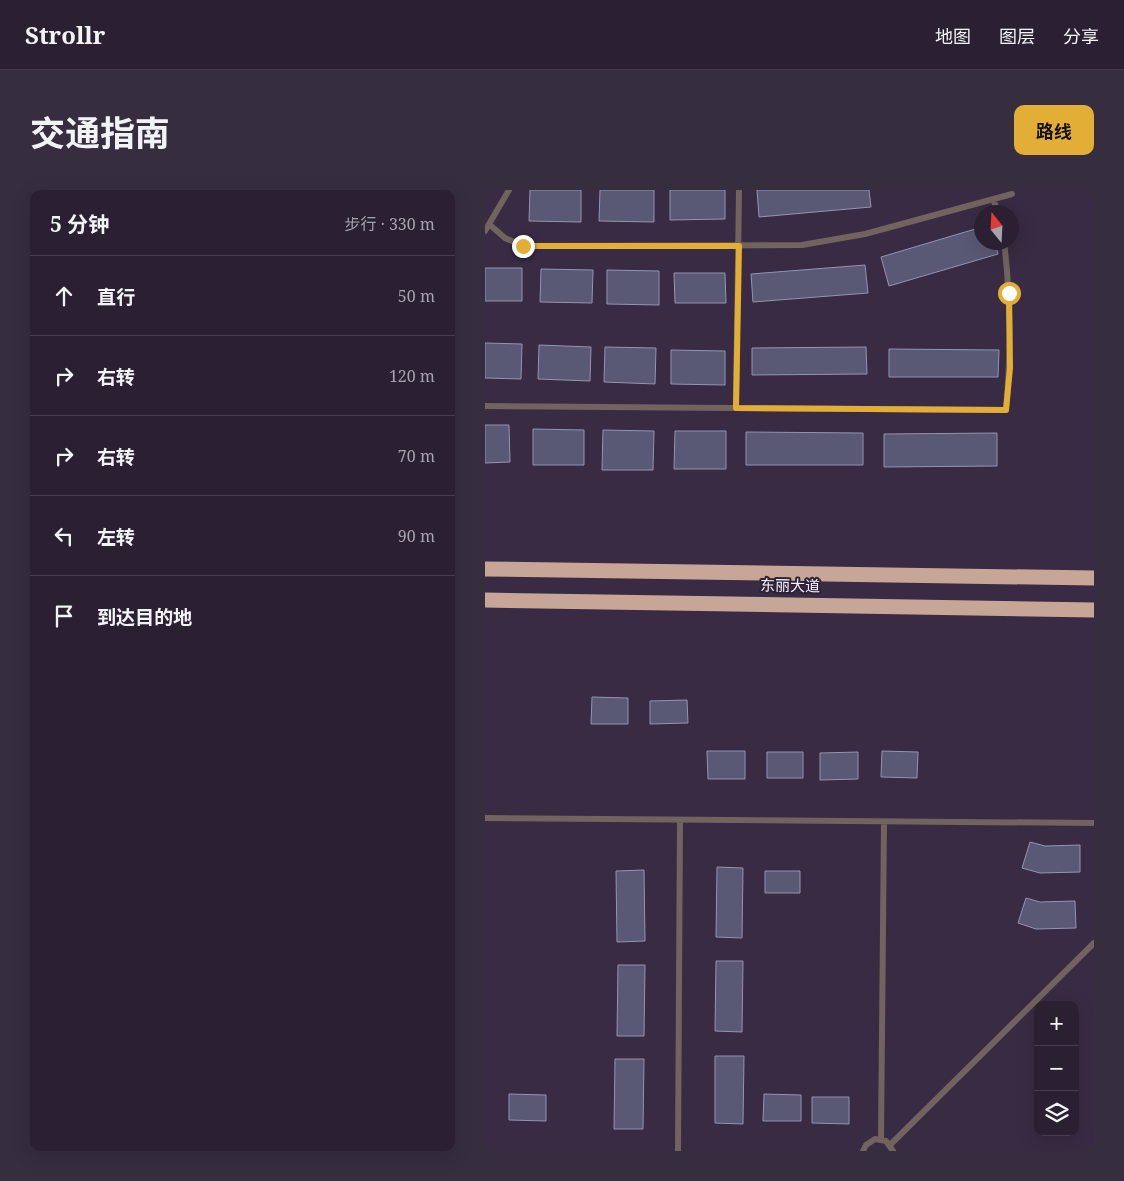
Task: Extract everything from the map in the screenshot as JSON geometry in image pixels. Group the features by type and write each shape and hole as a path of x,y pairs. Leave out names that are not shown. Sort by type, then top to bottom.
{"highway":[{"name":"东丽大道","path":"485,569 1094,578"},
{"name":"东丽大道","path":"485,600 1094,610"}],"lane":[{"path":"485,231 509,190"},
{"path":"736,408 739,190"},
{"path":"490,225 505,238 523,246 802,245 865,234 1011,194"},
{"path":"993,199 995,205"},
{"path":"485,406 1006,410 1010,368 1009,293 1005,250"},
{"path":"485,818 1094,823"},
{"path":"678,1151 680,821"},
{"path":"881,1139 885,822"},
{"path":"881,1139 892,1148 1094,944"},
{"path":"863,1151 870,1142 881,1139"}],"building":[{"path":"530,190 581,190 581,222 529,221"},
{"path":"600,190 654,190 654,222 599,221"},
{"path":"670,190 725,190 725,219 670,220"},
{"path":"757,190 869,190 871,207 759,217"},
{"path":"974,229 974,250 997,250 998,254 889,286 881,257"},
{"path":"865,265 868,293 753,302 751,274"},
{"path":"485,268 522,268 522,301 485,301"},
{"path":"541,269 593,270 592,303 540,302"},
{"path":"607,270 659,271 659,305 607,304"},
{"path":"674,273 725,273 726,303 675,303"},
{"path":"485,343 522,344 521,379 485,378"},
{"path":"539,345 591,347 590,381 538,379"},
{"path":"605,347 656,348 655,384 604,382"},
{"path":"866,347 867,374 752,375 752,348"},
{"path":"889,349 999,350 998,377 889,377"},
{"path":"671,350 725,351 725,385 671,384"},
{"path":"485,425 509,425 510,462 485,463"},
{"path":"533,429 584,430 584,465 533,465"},
{"path":"603,430 654,431 653,470 602,470"},
{"path":"675,431 726,431 726,469 674,469"},
{"path":"746,432 863,433 863,465 746,465"},
{"path":"997,433 997,466 884,467 884,434"},
{"path":"592,697 628,698 628,724 591,724"},
{"path":"687,700 688,723 650,724 650,701"},
{"path":"707,751 745,751 745,779 708,779"},
{"path":"882,751 918,752 917,778 881,777"},
{"path":"767,752 803,752 803,778 767,778"},
{"path":"858,752 858,779 820,780 820,753"},
{"path":"1030,842 1045,846 1080,845 1080,872 1040,873 1022,868"},
{"path":"717,867 743,868 742,938 716,937"},
{"path":"644,870 645,941 617,942 616,871"},
{"path":"765,871 800,871 800,893 765,893"},
{"path":"1026,898 1040,902 1075,901 1076,928 1036,929 1018,923"},
{"path":"716,961 743,961 742,1032 715,1031"},
{"path":"618,965 645,965 644,1036 617,1036"},
{"path":"715,1056 744,1056 743,1124 715,1123"},
{"path":"615,1059 644,1059 643,1129 614,1129"},
{"path":"509,1094 546,1095 546,1121 509,1120"},
{"path":"764,1094 801,1095 801,1121 763,1121"},
{"path":"812,1097 849,1097 849,1124 812,1123"}],"route":[{"path":"523,246 739,246 736,408 1006,410 1010,368 1009,293"}]}
